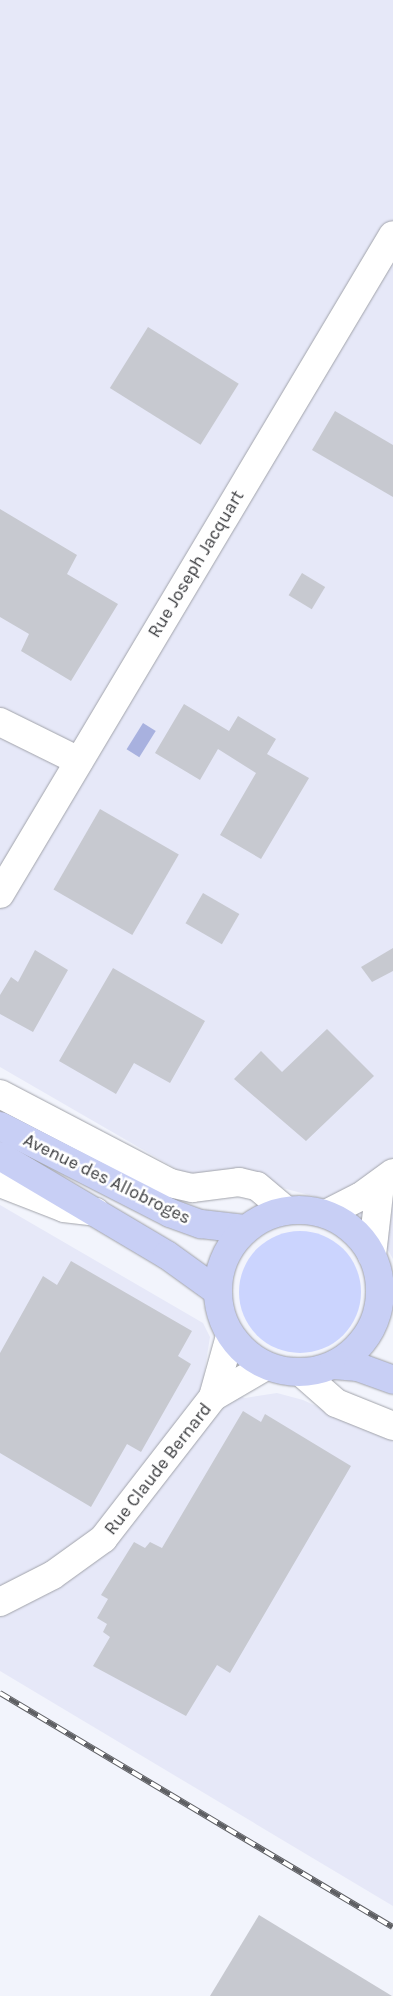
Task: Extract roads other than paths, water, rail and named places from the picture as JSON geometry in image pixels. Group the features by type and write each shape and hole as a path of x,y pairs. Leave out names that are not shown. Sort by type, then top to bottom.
{"main road":[{"name":"Avenue des Allobroges","path":"0,1126 126,1191 201,1224 245,1229"},
{"name":"Avenue des Allobroges","path":"4,1169 97,1212 206,1279 217,1291"},
{"path":"334,1365 363,1342 386,1320 378,1272 372,1255 344,1224 326,1214 286,1210 245,1229 223,1261 217,1291 220,1315 230,1336 266,1366 302,1373 334,1365 358,1368 393,1380"}],"street":[{"name":"Rue Joseph Jacquart","path":"0,894 393,235"},
{"path":"0,722 79,761"},
{"path":"0,1094 170,1183 192,1188 239,1182 257,1186 286,1210"},
{"path":"4,1169 42,1162 80,1179 126,1191"},
{"path":"326,1214 386,1179"},
{"path":"372,1255 386,1179"},
{"name":"Rue Claude Bernard","path":"0,1602 53,1575 103,1540 213,1397 230,1336"},
{"name":"Rue Claude Bernard","path":"213,1397 266,1366"},
{"path":"302,1373 336,1403 393,1426"}],"railway":[{"path":"0,1693 393,1927"}]}
